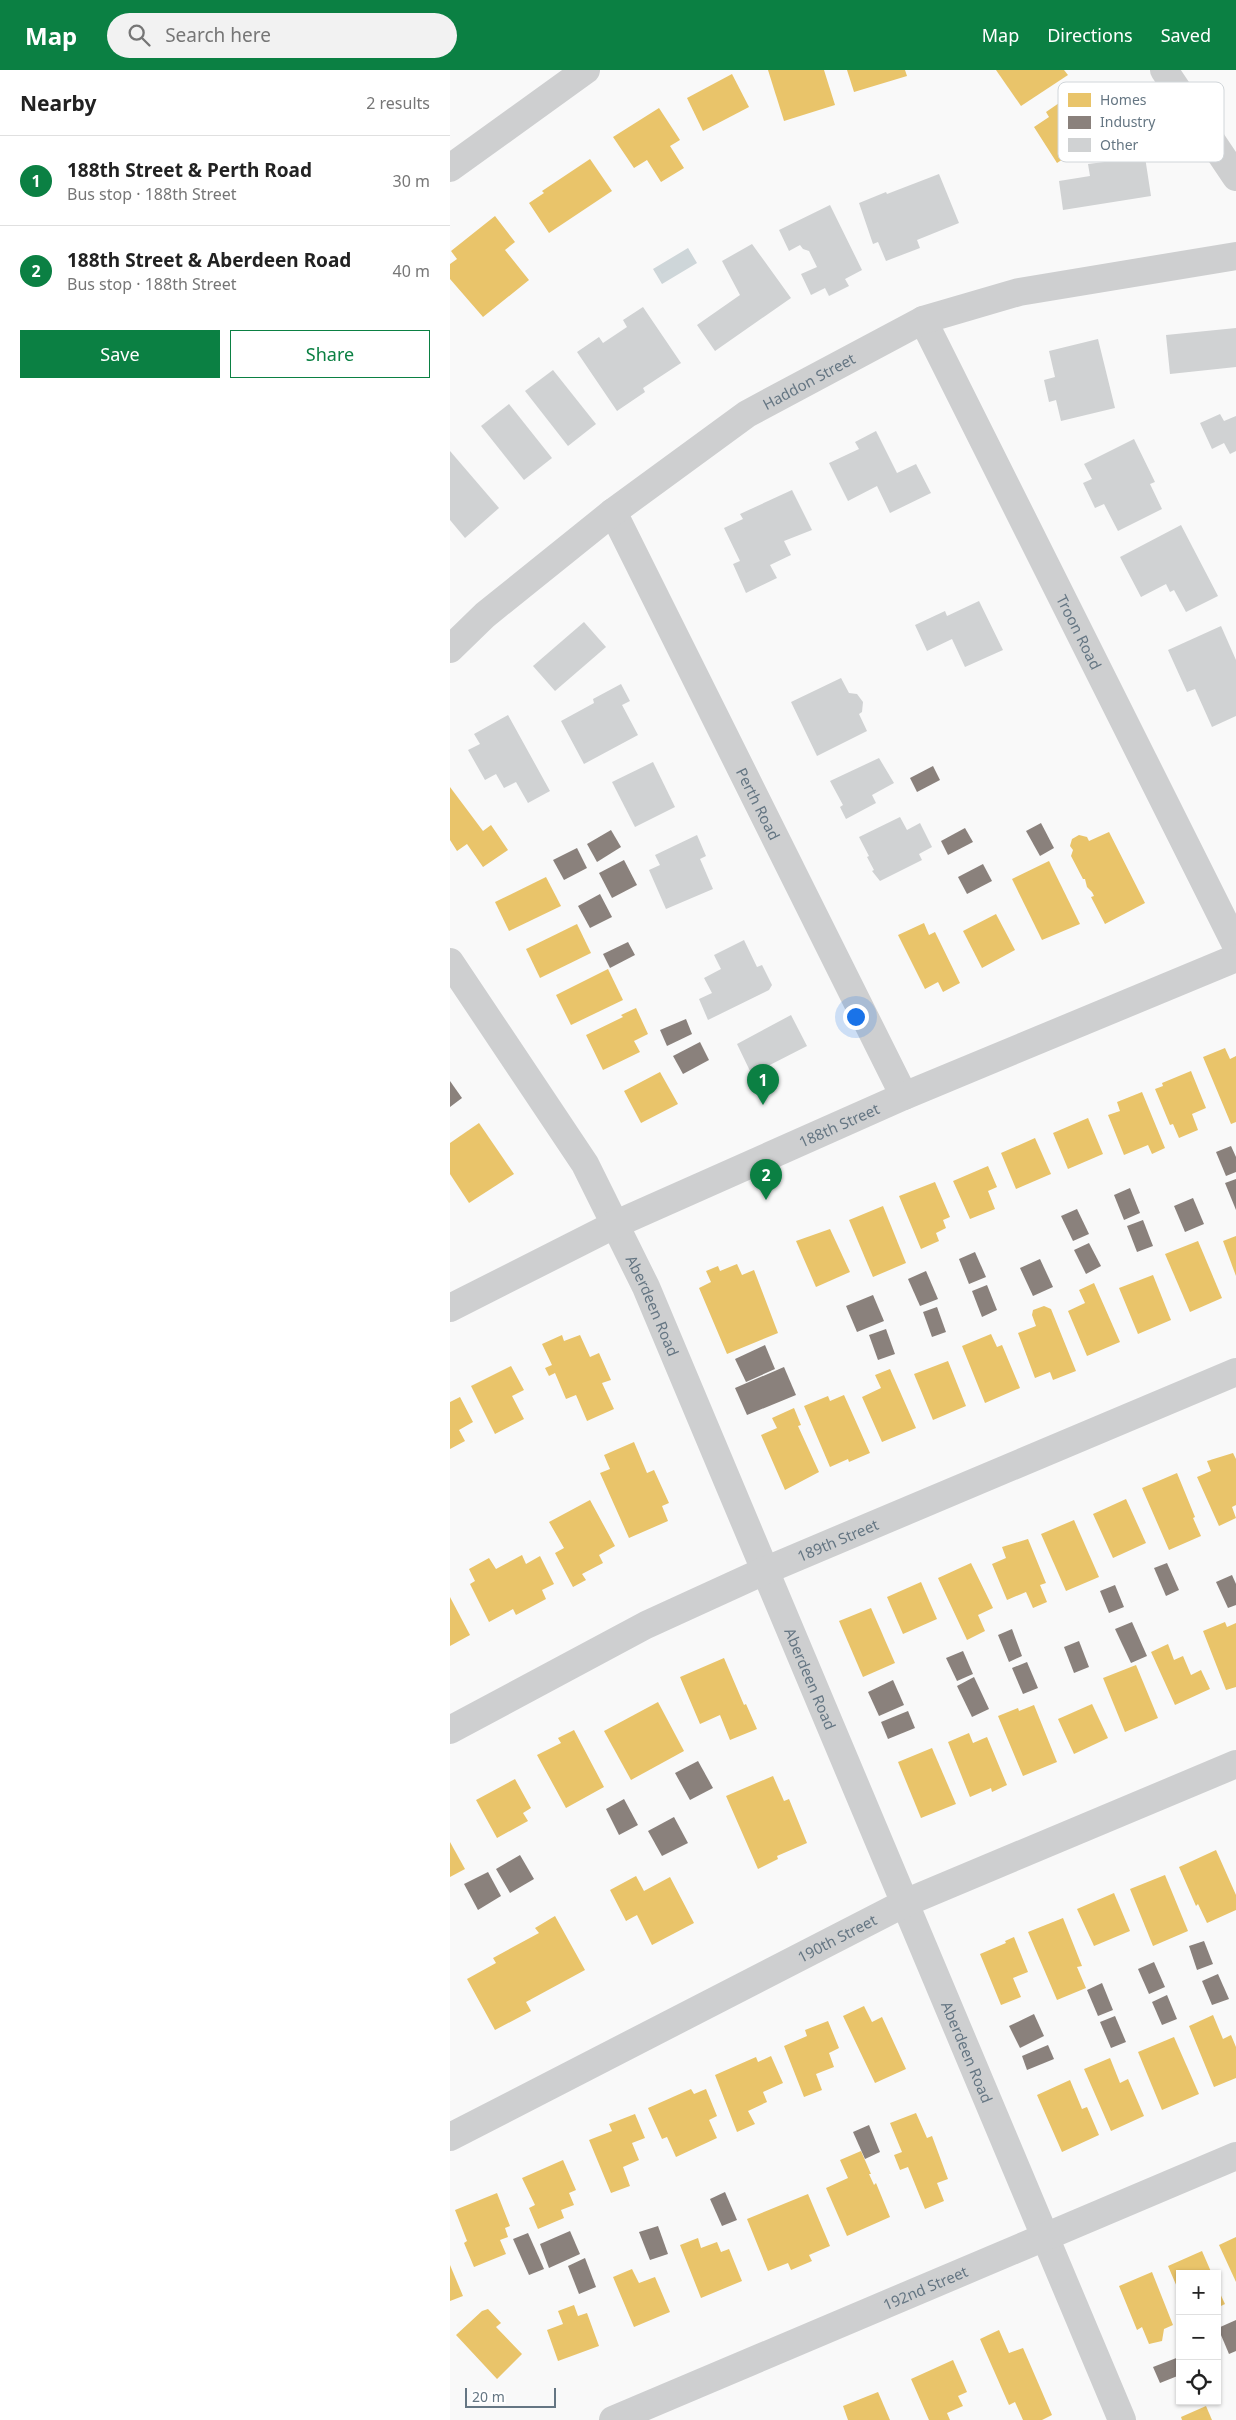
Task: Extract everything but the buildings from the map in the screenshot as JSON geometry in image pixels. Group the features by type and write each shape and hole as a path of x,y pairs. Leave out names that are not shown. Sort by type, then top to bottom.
{"street":[{"path":"450,168 586,70"},
{"path":"1164,70 1172,82"},
{"path":"1224,159 1236,177"},
{"name":"Haddon Street","path":"450,649 485,615 613,512 747,414 923,320 1019,292 1236,256"},
{"name":"Troon Road","path":"923,320 1236,945"},
{"name":"Perth Road","path":"613,512 904,1096"},
{"name":"188th Street","path":"450,1308 616,1224 904,1096 1236,958"},
{"name":"Aberdeen Road","path":"450,962 585,1164 646,1287 1122,2420"},
{"name":"189th Street","path":"450,1730 646,1625 764,1571 1236,1372"},
{"name":"190th Street","path":"450,2137 906,1903 1236,1764"},
{"name":"192nd Street","path":"613,2420 1236,2156"}],"shaded area":[{"path":"688,248 697,263 662,284 653,269"}],"place":[{"name":"188th Street & Perth Road","path":"763,1105"},
{"name":"188th Street & Aberdeen Road","path":"766,1200"}]}
